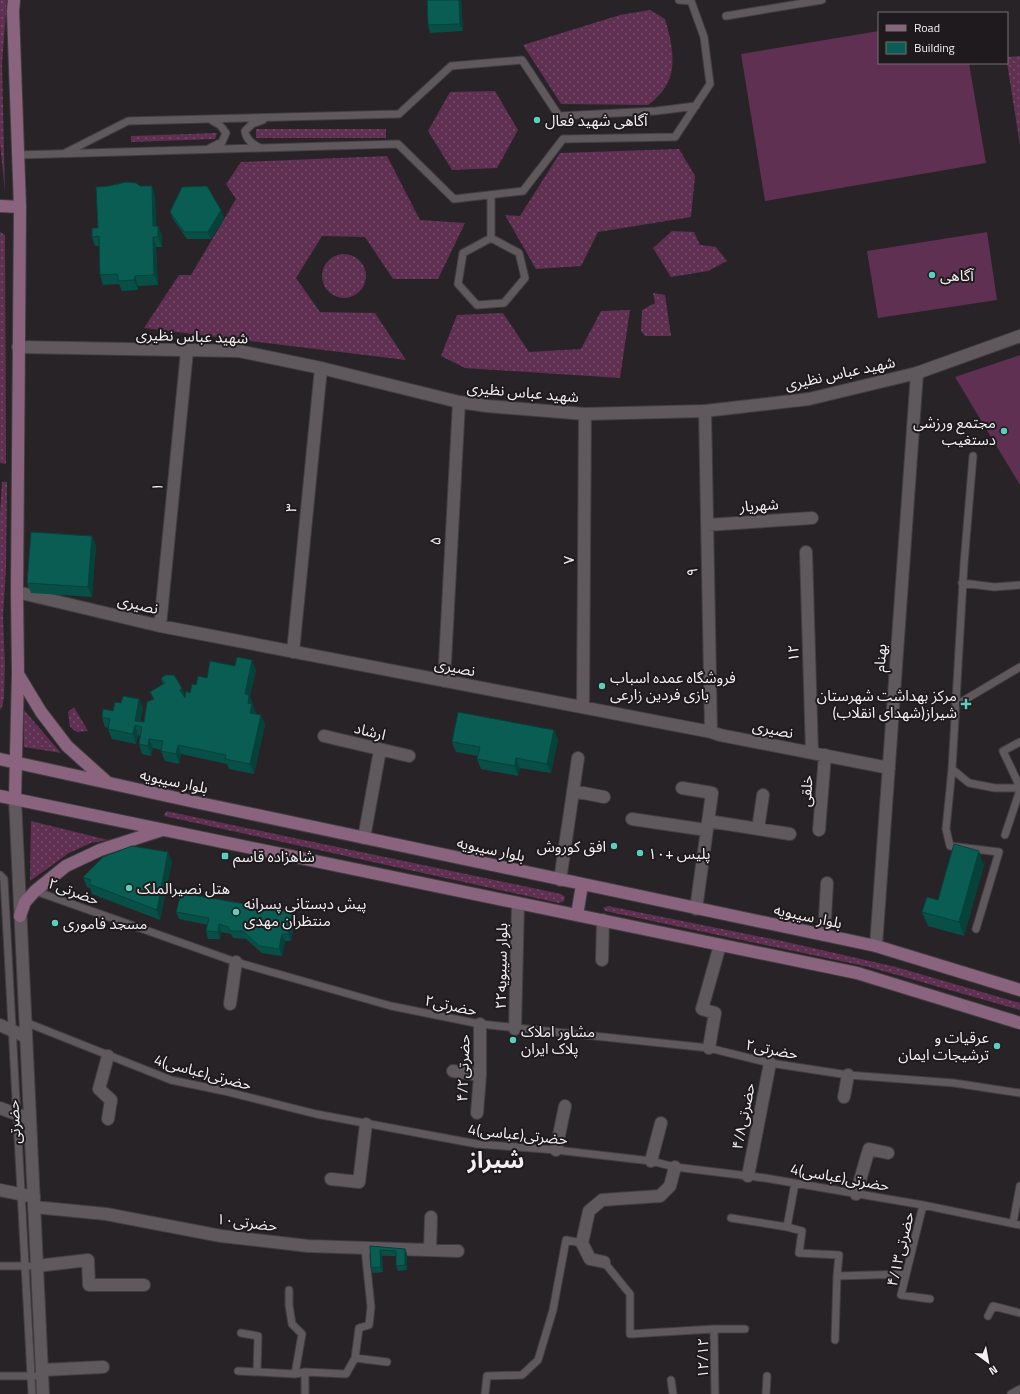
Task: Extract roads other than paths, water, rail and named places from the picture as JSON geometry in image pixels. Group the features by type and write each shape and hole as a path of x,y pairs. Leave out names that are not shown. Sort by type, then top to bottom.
{"main road":[{"path":"14,0 13,11 20,207 18,347 18,674 15,799"},
{"path":"0,206 20,207"},
{"path":"18,674 41,712 66,746 109,783"},
{"name":"بلوار سیبویه","path":"0,759 582,885 876,946 1020,990"},
{"path":"0,796 857,973 1020,1023"},
{"path":"20,916 25,902 35,891 66,866 100,850 163,829"},
{"path":"577,915 582,885"}],"street":[{"name":"شهید عباس نظیری","path":"18,347 239,351 321,368 459,402 487,406 586,414 705,411 809,399 916,373 1020,336"},
{"name":"۱","path":"160,626 187,351"},
{"name":"۳","path":"293,652 321,368"},
{"name":"بهنام","path":"876,946 916,373"},
{"name":"۵","path":"444,681 459,402"},
{"name":"۹","path":"705,411 711,732"},
{"name":"۷","path":"583,707 586,414"},
{"name":"شهریار","path":"707,525 812,518"},
{"name":"۱۲","path":"806,552 812,753"},
{"name":"نصیری","path":"17,592 160,626 583,707 889,768"},
{"name":"ارشاد","path":"324,736 409,756"},
{"path":"364,838 380,750"},
{"name":"خلقی","path":"819,830 825,755"},
{"path":"560,880 578,758"},
{"path":"682,788 712,793 696,909"},
{"path":"573,791 604,797"},
{"path":"758,828 763,795"},
{"name":"حضرتی","path":"15,799 37,1266 38,1374 43,1394"},
{"path":"632,819 707,826 758,828 790,834"},
{"path":"824,935 827,883"},
{"name":"بلوار سیبویه۲۲","path":"515,1029 518,904"},
{"path":"602,960 603,920"},
{"path":"709,1048 715,1013 702,1009 720,945"},
{"path":"230,1004 236,962"},
{"name":"حضرتی۴/۲","path":"477,1113 480,1075 480,1024"},
{"path":"0,1025 26,1038"},
{"path":"108,1056 99,1089 111,1100 108,1119"},
{"name":"حضرتی۴/۸","path":"748,1176 770,1063"},
{"path":"453,1071 480,1075"},
{"path":"844,1097 848,1074"},
{"path":"556,1150 565,1106"},
{"path":"0,1108 30,1119"},
{"path":"651,1161 661,1123"},
{"path":"331,1179 359,1182 366,1124"},
{"path":"856,1194 869,1149 888,1153"},
{"path":"604,1262 590,1259 582,1243 589,1211 602,1200 660,1196 670,1186 675,1167"},
{"name":"حضرتی۱۰","path":"0,1190 21,1195 34,1202 229,1237 308,1246 458,1251"},
{"path":"430,1250 431,1217"},
{"path":"37,1266 88,1260 89,1286 144,1285"},
{"path":"38,1374 103,1367"}],"lane":[{"path":"18,155 398,144 454,199 522,191 563,139 675,137 710,84 704,37 691,1 679,0"},
{"path":"726,16 822,0"},
{"path":"63,154 128,121 399,114 450,66 522,60 559,116 656,111 696,106"},
{"path":"261,148 250,142 245,136 245,131 252,124 272,118"},
{"path":"204,150 214,147 222,142 226,133 220,125 210,119"},
{"path":"491,195 491,238"},
{"path":"491,238 519,253 524,278 504,303 477,305 458,284 463,253 491,238"},
{"path":"972,456 962,583 952,769 946,829 950,846 999,852 976,929"},
{"path":"962,583 994,587 1020,585"},
{"path":"956,705 1020,667"},
{"path":"1005,835 1020,789 1003,751 1020,742"},
{"path":"952,769 969,784 995,788 1020,789"},
{"name":"حضرتی","path":"0,875 4,879 2,904 12,1031 25,1266 38,1374 32,1394"},
{"name":"حضرتی۲","path":"35,891 236,962 391,1006 480,1024 515,1029 709,1048 770,1063 848,1074 954,1083 1020,1093"},
{"name":"4حضرتی(عباسی)","path":"25,1022 171,1080 224,1091 316,1114 477,1144 556,1150 651,1161 675,1167 796,1183 923,1205 1017,1224"},
{"path":"787,1227 796,1183"},
{"path":"1017,1224 1020,1186"},
{"name":"حضرتی۴/۱۳","path":"923,1205 901,1295 930,1300"},
{"path":"731,1218 787,1227 802,1231 799,1253 839,1255 834,1340"},
{"path":"485,1394 487,1376 522,1375 538,1360 553,1310 566,1240 582,1243"},
{"path":"238,1371 295,1374 305,1372 346,1374 355,1358 360,1328 369,1325 371,1307 365,1249"},
{"path":"604,1262 630,1294 630,1334 714,1329"},
{"path":"0,1266 37,1266"},
{"path":"837,1276 906,1274"},
{"path":"289,1290 289,1305 292,1324 302,1334 295,1374"},
{"path":"988,1316 993,1306 1020,1312"},
{"name":"۱۲/۱۲","path":"715,1394 714,1329 745,1328"},
{"path":"240,1332 258,1336 257,1372"},
{"path":"355,1358 387,1362"},
{"path":"305,1372 305,1394"},
{"path":"0,1376 38,1374"},
{"path":"766,1394 767,1376"},
{"path":"671,1380 672,1394"}],"place":[{"name":"آگاهی شهید فعال","path":"537,120"},
{"name":"آگاهی","path":"932,275"},
{"name":"مجتمع ورزشی دستغیب","path":"1004,431"},
{"name":"فروشگاه عمده اسباب بازی فردین زارعی","path":"602,686"},
{"name":"مرکز بهداشت شهرستان شیراز(شهدای انقلاب)","path":"966,704"},
{"name":"افق کوروش","path":"614,846"},
{"name":"پلیس +۱۰","path":"640,853"},
{"name":"شاهزاده قاسم","path":"225,856"},
{"name":"هتل نصیرالملک","path":"129,888"},
{"name":"پیش دبستانی پسرانه منتظران مهدی","path":"236,912"},
{"name":"مسجد فاموری","path":"55,923"},
{"name":"مشاور املاک پلاک ایران","path":"513,1040"},
{"name":"عرقیات و ترشیجات ایمان","path":"997,1046"}],"district":[{"name":"شیراز","path":"496,1159"}]}
